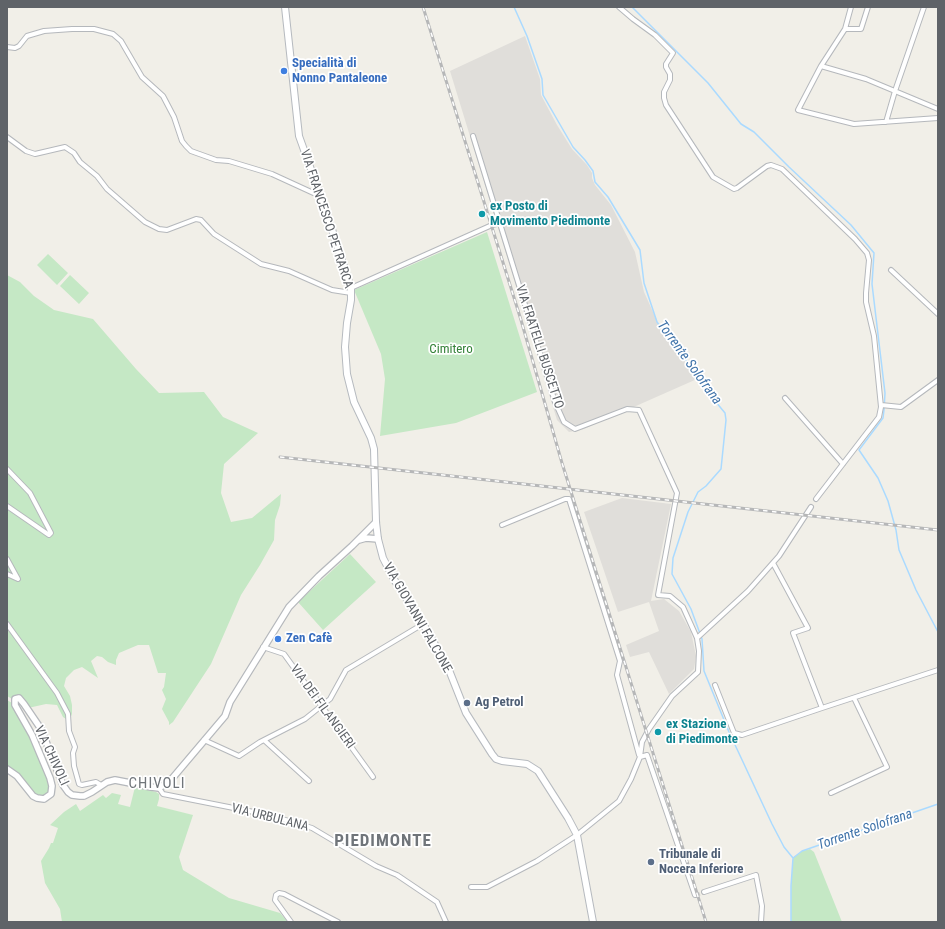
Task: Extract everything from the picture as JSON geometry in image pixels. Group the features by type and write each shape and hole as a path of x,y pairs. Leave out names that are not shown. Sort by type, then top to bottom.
{"main road":[{"name":"VIA FRANCESCO PETRARCA","path":"285,7 299,136 351,290 345,347 347,374 354,402 374,449 376,522"},
{"name":"VIA GIOVANNI FALCONE","path":"376,522 378,539 383,558 390,574 423,624 449,670 466,713 492,754 496,759 527,764 538,770 577,835 593,922"}],"street":[{"path":"619,7 632,19 655,35 673,53 666,64 670,74 670,80 664,92 666,105 713,177 734,189 767,166 771,165 782,168 864,248 869,260 866,302 874,336 884,405 878,417 816,499"},
{"path":"851,7 845,29 821,66 798,110 854,124 938,118"},
{"path":"845,29 861,29 868,7"},
{"path":"886,122 924,7"},
{"path":"7,47 15,48 19,46 30,34 44,31 72,28 94,29 113,34 121,40 142,77 163,96 174,117 182,141 191,151 216,160 229,161 272,174 320,196"},
{"path":"821,66 866,79 938,109"},
{"name":"VIA FRATELLI BUSCETTO","path":"471,887 487,887 537,862 577,835 618,801 632,779 640,757 642,742 649,729 672,696 698,672 700,635 683,607 670,596 658,595 677,493 639,410 627,409 575,429 564,422 555,402 473,136"},
{"path":"7,137 26,151 35,154 65,147 74,153 80,162 97,176 107,189 145,222 159,229 167,230 196,218 206,224 214,234 261,264 289,271 332,290 351,290 501,223"},
{"path":"891,270 938,314"},
{"path":"884,405 901,407 938,380"},
{"path":"785,398 843,464"},
{"path":"7,469 30,493 51,533 49,535 7,506"},
{"path":"502,526 569,498 620,661 617,676 640,757 647,755 695,896 696,895"},
{"path":"700,635 748,591 773,563 811,507"},
{"path":"159,788 170,781 225,716 230,702 289,607 319,576 359,540 376,522"},
{"path":"359,540 366,538 378,539"},
{"path":"7,559 18,580 7,574"},
{"path":"773,563 808,628 793,633 822,708"},
{"path":"7,624 57,693 68,714 69,731 75,747 73,753 74,766 79,784 82,785 96,782 101,785"},
{"path":"204,740 239,756 264,740 305,718 322,706 330,699 346,670 423,624"},
{"name":"VIA DEI FILANGIERI","path":"263,647 284,654 373,777"},
{"path":"715,685 734,733 742,735 938,670"},
{"name":"VIA CHIVOLI","path":"7,769 17,776 36,798 44,799 51,794 52,786 50,778 32,735 15,705 15,699 19,698 41,729 63,784 68,792 76,796 84,796 101,785 115,780 159,788"},
{"path":"831,793 887,767 854,698"},
{"path":"264,740 309,781"},
{"name":"VIA URBULANA","path":"159,788 163,794 270,815 312,828 376,866 397,875 437,902 446,922"},
{"path":"704,892 756,875 762,906 761,922"},
{"path":"291,922 276,900 276,895 279,893 284,894 338,922"}],"shaded area":[{"path":"525,36 540,79 541,95 572,149 587,165 592,173 592,178 595,185 611,205 635,252 644,292 658,323 697,379 584,429 569,432 557,420 450,71"},
{"path":"622,498 671,504 651,601 664,599 679,611 691,632 696,656 694,669 669,694 649,652 630,657 626,645 659,631 649,602 618,612 584,512"}],"green space":[{"name":"Cimitero","path":"487,232 537,392 456,423 380,436 385,379 381,354 354,290"},
{"path":"48,254 68,273 57,285 37,265"},
{"path":"7,275 20,282 34,296 54,310 93,319 159,393 204,392 223,417 258,433 224,464 221,493 231,522 252,518 281,494 280,505 275,520 274,540 241,595 211,664 173,722 169,725 169,722 162,709 166,699 162,690 164,687 166,673 158,673 149,645 138,645 119,653 116,660 116,665 108,662 102,657 97,656 91,661 98,678 82,667 74,670 66,678 64,686 70,696 72,705 72,714 69,721 63,717 57,705 46,704 28,708 19,697 14,700 7,696"},
{"path":"70,275 89,293 79,304 60,286"},
{"path":"350,554 376,582 323,630 298,602"},
{"path":"7,700 12,703 26,729 50,786 49,792 41,797 37,796 20,776 7,766"},
{"path":"135,787 159,794 157,806 193,815 179,857 183,870 229,898 280,913 288,922 62,922 60,909 45,883 41,861 51,843 53,843 58,828 50,825 64,812 76,804 80,811 103,795 106,798 112,793 121,795 118,804 130,807"},
{"path":"810,849 814,852 842,922 791,922 793,858 802,851"}],"waterway":[{"name":"Torrente Solofrana","path":"514,7 527,36 542,79 543,95 573,147 593,171 595,182 608,197 640,250 644,283 657,322 683,355 701,384 725,413 726,420 721,469 706,486 698,492 688,512 673,558 672,574 691,609 702,639 704,671 729,732 772,824 784,847 793,858"},
{"name":"Torrente Solofrana","path":"632,7 708,83 741,124 754,132 851,225 874,253 872,284 885,393 884,410 883,418 859,450 878,478 888,501 896,530 899,550 916,590 938,632"},
{"name":"Torrente Solofrana","path":"791,922 793,858 802,851 938,804"}],"tunnel":[{"path":"696,895 704,892"}],"railway":[{"path":"423,7 521,320 562,463 706,922"},
{"path":"280,457 938,530"}],"place":[{"name":"Specialità di Nonno Pantaleone","path":"284,71"},
{"name":"ex Posto di Movimento Piedimonte","path":"482,214"},
{"name":"Zen Cafè","path":"278,639"},
{"name":"Ag Petrol","path":"467,703"},
{"name":"ex Stazione di Piedimonte","path":"658,732"},
{"name":"Tribunale di Nocera Inferiore","path":"651,862"}],"district":[{"name":"CHIVOLI","path":"157,784"},
{"name":"PIEDIMONTE","path":"383,842"}]}
